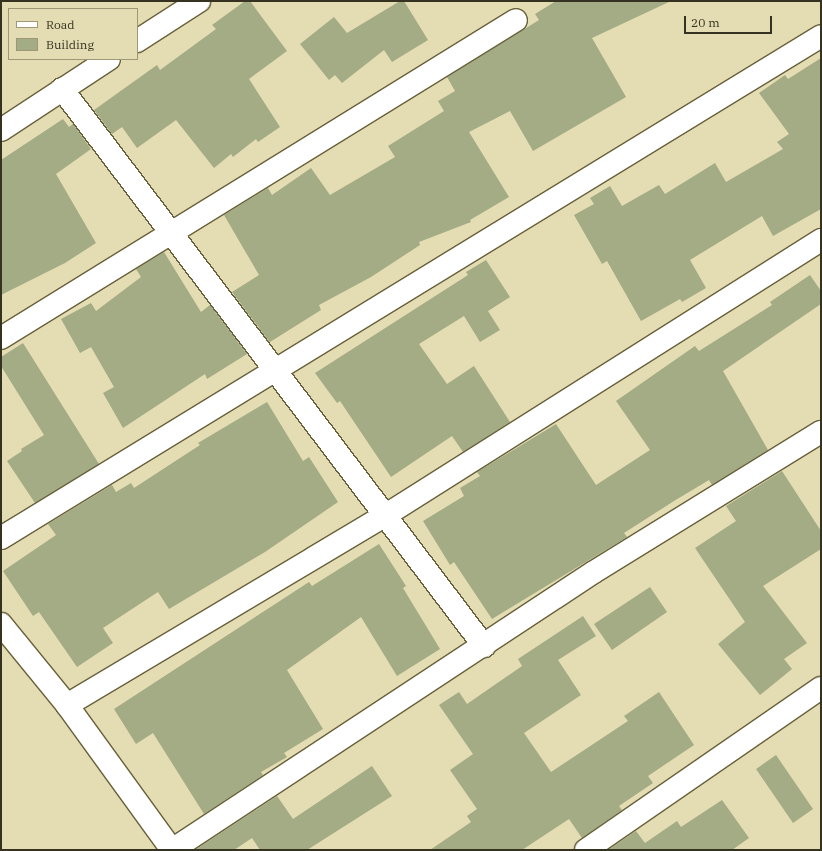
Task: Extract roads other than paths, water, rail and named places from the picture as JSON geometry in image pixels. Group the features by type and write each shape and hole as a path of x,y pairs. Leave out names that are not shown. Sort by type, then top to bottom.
{"street":[{"path":"138,40 199,1"},
{"path":"1,338 516,20"},
{"path":"1,538 274,368 821,36"},
{"path":"1,130 107,60"},
{"path":"62,89 484,646"},
{"path":"67,705 386,516 821,240"},
{"path":"1,624 67,705 172,850 601,568 821,432"},
{"path":"586,850 821,688"}]}
